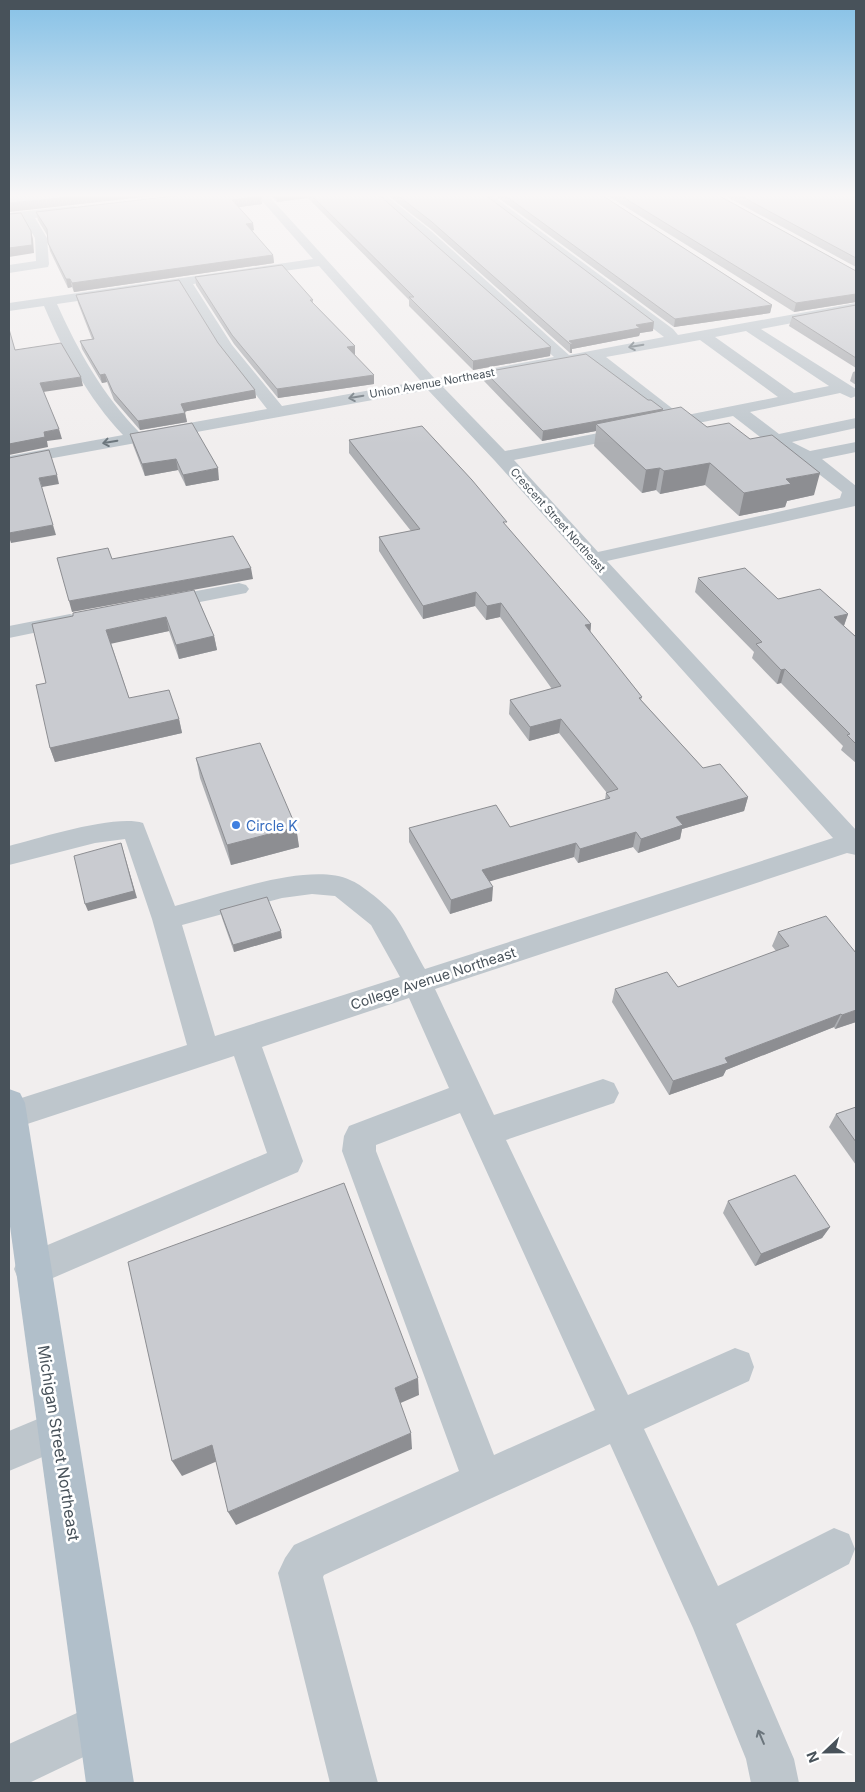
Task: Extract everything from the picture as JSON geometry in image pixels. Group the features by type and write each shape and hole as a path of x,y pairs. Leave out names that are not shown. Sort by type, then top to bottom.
{"main road":[{"name":"Michigan Street Northeast","path":"9,1112 110,1783"}],"street":[{"path":"9,307 208,278"},
{"name":"Crescent Street Northeast","path":"335,278 430,383 501,457 855,842"},
{"path":"475,278 565,359"},
{"path":"595,278 668,332 673,339"},
{"path":"184,281 226,347 277,412"},
{"path":"49,301 90,382 135,438"},
{"name":"Union Avenue Northeast","path":"9,461 856,307"},
{"path":"775,308 791,318"},
{"path":"747,326 856,397"},
{"path":"701,334 790,398"},
{"path":"593,354 678,421"},
{"path":"501,457 842,388"},
{"path":"592,558 848,502 851,491 808,457 776,440 735,409"},
{"path":"776,440 856,423"},
{"path":"808,457 856,448"},
{"path":"143,607 239,590"},
{"path":"9,632 86,618"},
{"path":"9,854 95,834 134,829 166,920 204,1053"},
{"name":"College Avenue Northeast","path":"9,1112 204,1053 855,842"},
{"path":"166,920 282,888 312,884 342,887 381,918 418,983 709,1614 770,1759 775,1783"},
{"path":"32,1269 286,1161 244,1040"},
{"path":"487,1132 603,1093"},
{"path":"469,1095 361,1136 359,1150 483,1481"},
{"path":"354,1783 300,1573 308,1560 735,1367"},
{"path":"9,1451 57,1431"},
{"path":"709,1614 834,1549"},
{"path":"9,1768 101,1725"}],"building":[{"path":"65,278 111,278 72,283 70,279"},
{"path":"195,278 293,278 313,300 310,300 355,346 347,347 374,375 277,389 232,335"},
{"path":"394,278 473,278 551,347 473,361 409,297 414,297"},
{"path":"495,278 595,278 654,322 636,325 640,328 569,341 573,344 570,344"},
{"path":"618,278 730,278 772,305 675,319"},
{"path":"755,278 856,278 856,294 796,303"},
{"path":"179,280 218,343 255,390 181,404 185,413 138,421 113,392 105,374 100,375 80,341 94,339 76,295"},
{"path":"856,305 856,358 792,317"},
{"path":"9,329 15,350 61,343 81,377 40,383 59,429 44,432 45,437 9,444"},
{"path":"586,354 663,409 543,431 485,372"},
{"path":"681,407 707,427 729,423 750,439 772,435 820,473 786,479 791,484 744,493 710,463 664,471 660,468 646,470 596,424"},
{"path":"192,423 218,468 183,475 176,459 142,464 130,434"},
{"path":"422,426 472,480 507,522 503,522 591,624 585,625 642,697 639,698 703,768 720,764 748,797 676,817 683,825 641,839 636,832 580,849 576,843 482,870 493,887 451,900 409,828 496,805 510,827 610,798 606,793 618,789 561,719 530,727 510,700 561,686 501,603 487,606 476,592 423,606 379,537 420,529 349,440"},
{"path":"49,450 57,475 39,478 53,525 9,533 9,458"},
{"path":"233,536 251,568 69,601 57,558 108,548 112,559"},
{"path":"745,568 778,599 820,589 848,614 834,617 856,637 856,744 847,735 850,734 785,669 781,670 756,644 762,642 698,578"},
{"path":"194,590 214,636 176,645 166,617 106,630 129,698 169,690 179,719 50,748 36,685 46,683 32,624 73,616 73,613"},
{"path":"260,743 296,827 227,845 196,758"},
{"path":"121,843 134,891 85,904 74,856"},
{"path":"267,897 281,931 233,945 220,910"},
{"path":"826,916 856,953 856,1010 725,1058 728,1063 673,1081 615,989 667,972 678,987 789,946 778,932"},
{"path":"856,1107 856,1142 836,1114"},
{"path":"795,1175 830,1227 761,1254 728,1201"},
{"path":"344,1183 418,1378 395,1388 411,1433 228,1512 212,1445 172,1461 128,1262"}],"place":[{"name":"Circle K","path":"236,825"}]}
